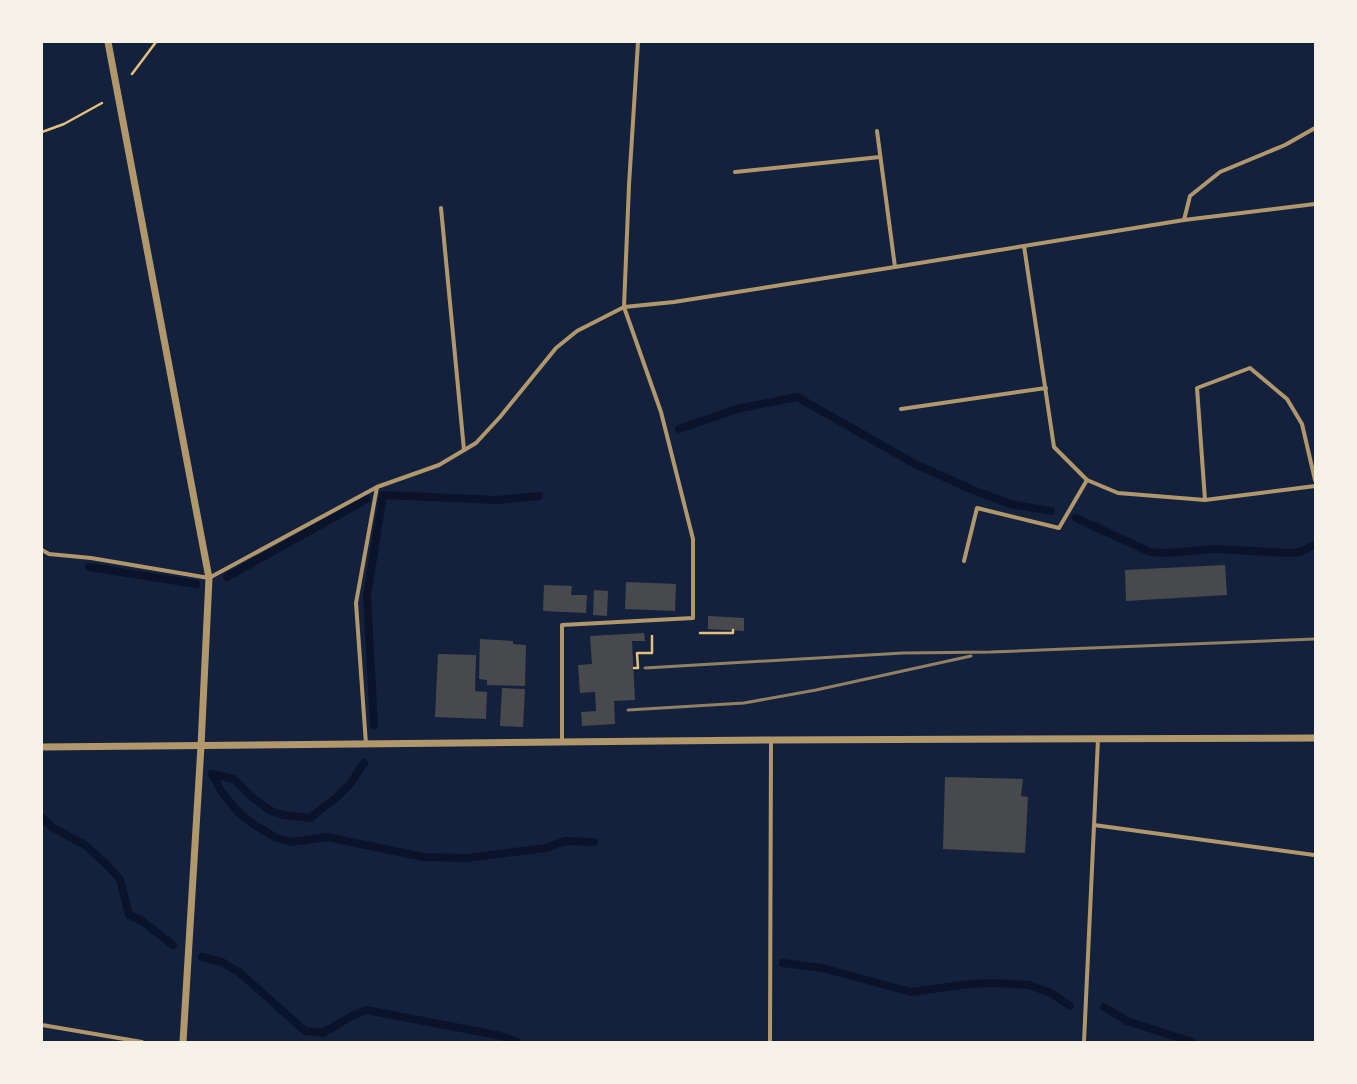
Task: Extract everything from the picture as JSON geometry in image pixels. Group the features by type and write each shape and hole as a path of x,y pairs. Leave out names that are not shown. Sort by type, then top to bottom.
{"street":[{"path":"108,42 209,578 201,746 183,1042"},
{"path":"562,742 562,625 693,618 693,539 661,412 624,307 638,42"},
{"path":"1184,220 1190,196 1220,172 1285,145 1315,128"},
{"path":"877,131 895,267"},
{"path":"735,172 880,157"},
{"path":"42,550 49,554 91,558 209,578 377,487 439,465 476,443 500,418 556,348 577,331 624,307 674,302 1184,220 1315,204"},
{"path":"441,208 464,450"},
{"path":"1024,246 1054,447 1088,480 1118,493 1205,500 1315,486"},
{"path":"1205,500 1197,388 1250,368 1288,400 1302,424 1315,480"},
{"path":"901,410 1046,388"},
{"path":"964,561 977,508 1059,528 1088,480"},
{"path":"366,744 356,603 377,487"},
{"path":"42,747 771,740 1098,740 1315,738"},
{"path":"770,1042 771,740"},
{"path":"1084,1042 1098,740"},
{"path":"1094,824 1314,855"},
{"path":"42,1025 142,1042"}],"path":[{"path":"699,633 733,633 733,630"},
{"path":"634,668 638,668 637,653 652,653 651,636 659,636"}],"building":[{"path":"1225,565 1227,595 1126,601 1125,570"},
{"path":"626,582 676,584 675,611 625,609"},
{"path":"544,585 572,586 571,595 587,595 586,613 543,611"},
{"path":"594,590 608,591 607,616 593,615"},
{"path":"708,616 744,618 744,631 708,629"},
{"path":"644,633 645,641 632,641 635,700 614,701 615,724 582,726 581,712 596,711 595,692 580,693 578,665 592,664 590,636"},
{"path":"480,639 513,641 513,644 526,645 525,686 487,685 487,680 479,679"},
{"path":"438,654 476,655 475,691 487,692 486,719 435,717"},
{"path":"502,688 525,689 523,727 500,726"},
{"path":"945,777 1023,779 1021,796 1028,797 1025,853 943,849"}],"waterway":[{"path":"679,429 737,409 797,397 915,464 973,490 1010,504 1051,511"},
{"path":"374,725 367,596 383,495 497,500 539,496"},
{"path":"227,577 367,499"},
{"path":"1076,518 1150,552 1166,553 1213,549 1290,553 1300,552 1315,545"},
{"path":"89,567 196,584"},
{"path":"212,774 234,779 252,797 269,810 283,815 310,818 337,797 350,784 364,763"},
{"path":"212,774 221,791 238,812 256,826 277,838 292,842 327,837 423,857 467,858 546,848 565,841 594,842"},
{"path":"42,818 52,827 85,845 107,865 120,879 129,915 142,921 173,945"},
{"path":"202,957 222,962 240,973 305,1031 323,1033 350,1017 366,1010 502,1036 517,1042"},
{"path":"783,963 822,968 911,992 969,984 994,983 1029,985 1051,993 1070,1006"},
{"path":"1104,1007 1127,1021 1192,1042"}],"railway":[{"path":"645,668 903,653 991,652 1315,639"},
{"path":"628,710 744,703 816,690 971,656"}]}
